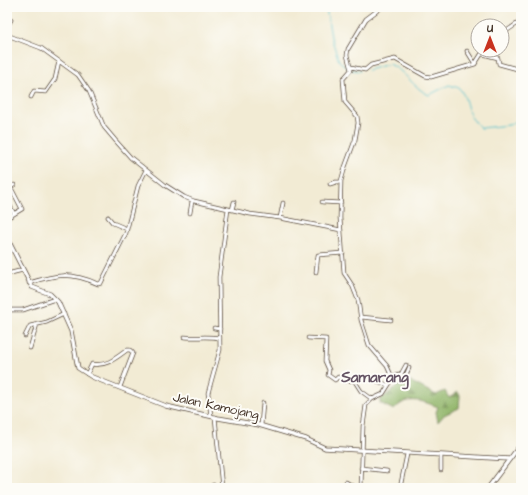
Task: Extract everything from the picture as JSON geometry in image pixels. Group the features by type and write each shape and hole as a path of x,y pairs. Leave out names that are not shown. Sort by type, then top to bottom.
{"main road":[{"path":"7,238 30,283 35,289 50,294 55,299 64,314 71,330 77,367 87,374"},
{"name":"Jalan Kamojang","path":"87,374 166,406 213,417 261,425 306,439 325,448 441,456 494,457 509,460"},
{"path":"488,488 521,444"}],"street":[{"path":"351,68 347,55 348,49 358,30 366,19 382,7"},
{"path":"7,26 12,20"},
{"path":"510,29 520,22"},
{"path":"7,35 41,48 79,76 89,91 108,133 131,158 165,185 192,201 250,214 280,218 341,230"},
{"path":"467,51 476,64"},
{"path":"351,68 365,70 371,65 395,59 425,76 431,77 476,64 479,58"},
{"path":"498,58 499,64 521,70"},
{"path":"31,97 34,91 46,92 55,79 59,61"},
{"path":"351,68 343,79 344,99 357,116 358,125 355,140 341,182 341,230 344,253 344,274 352,285 358,300 369,345 389,368 391,379"},
{"path":"30,283 57,275 81,277 100,284 115,257 127,229 138,186 146,170"},
{"path":"7,181 22,209 7,218"},
{"path":"330,184 341,182"},
{"path":"7,200 14,214"},
{"path":"190,213 192,201"},
{"path":"213,485 222,487 208,390 217,363 220,338 219,277 230,210 234,202"},
{"path":"322,202 341,203"},
{"path":"280,218 283,203"},
{"path":"108,217 113,223 127,229"},
{"path":"316,272 318,255 344,253"},
{"path":"7,274 23,270"},
{"path":"7,310 23,310 55,299"},
{"path":"25,336 29,327 54,319 64,314"},
{"path":"361,317 391,320"},
{"path":"30,348 37,324"},
{"path":"214,328 220,328"},
{"path":"184,337 198,339 204,336 220,338"},
{"path":"308,338 326,339 325,360 329,370 328,375 335,380 338,377 345,381 354,380 361,391 372,399"},
{"path":"87,374 92,364 102,366 127,350 130,350 133,353 120,387"},
{"path":"399,376 406,365"},
{"path":"361,488 363,423 366,405 372,399 382,394 391,379 397,375 405,378 408,368"},
{"path":"377,380 388,385"},
{"path":"261,425 263,403"},
{"path":"400,488 407,454"},
{"path":"441,456 441,470"},
{"path":"361,468 387,470"},
{"path":"346,482 351,485 351,488"}],"green space":[{"path":"406,379 436,395 445,391 449,398 458,392 460,396 459,408 444,415 438,422 436,412 438,407 421,401 404,402 394,410 380,403 381,399"}],"waterway":[{"path":"326,7 331,37 339,61 349,69"},
{"path":"368,70 389,64 400,70 418,88 429,95 449,85 459,88 465,98 469,112 475,123 481,128 509,125 517,121 521,91"},
{"path":"352,70 360,71"}],"district":[{"name":"Samarang","path":"375,377"}]}
